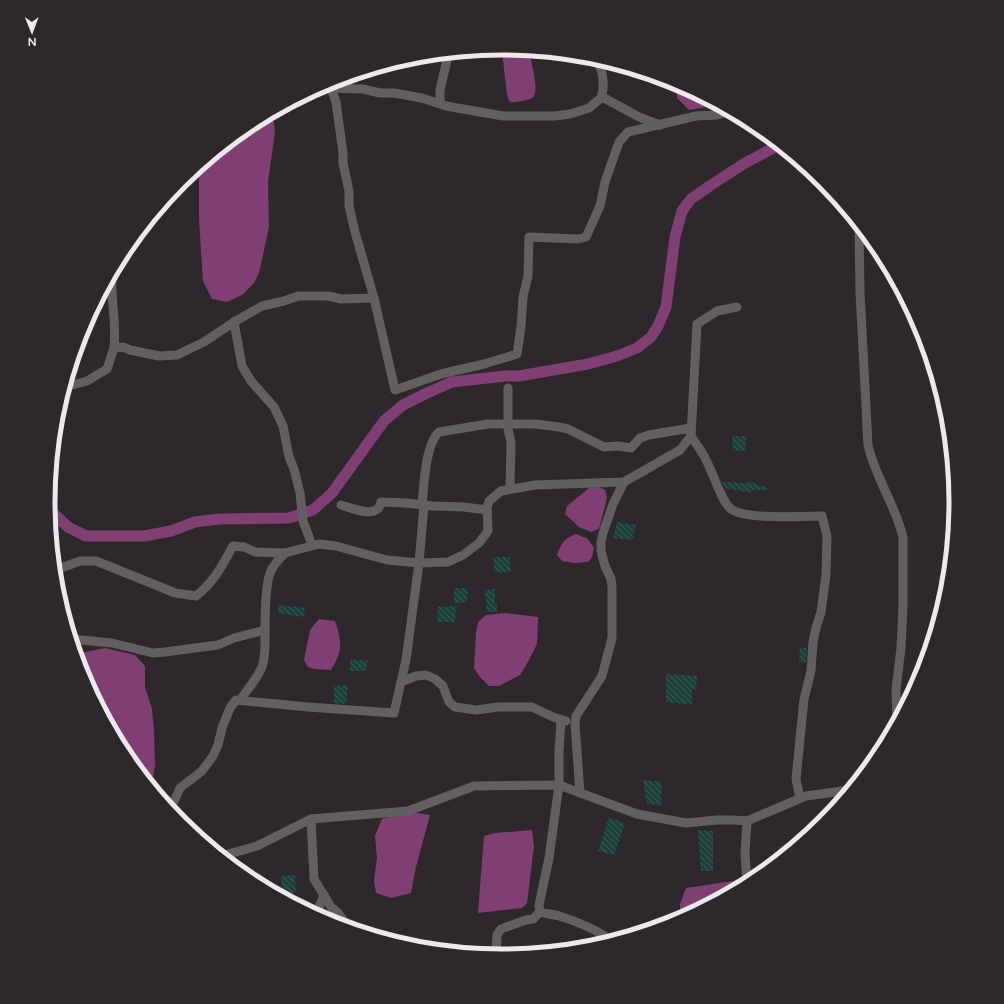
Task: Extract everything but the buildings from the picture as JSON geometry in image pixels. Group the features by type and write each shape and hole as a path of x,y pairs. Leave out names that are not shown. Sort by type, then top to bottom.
{"street":[{"path":"440,103 440,90 447,59"},
{"path":"337,87 380,93 394,93 440,103 446,106 492,115 555,116 584,111 601,98 603,76 599,66"},
{"path":"330,89 336,102 343,163 349,192 349,206 374,298 395,390 447,373 517,354 523,297 528,276 529,237 578,239 586,237 600,206 605,182 619,142 628,132 696,116 717,115 723,113"},
{"path":"601,98 611,101 639,117 660,125"},
{"path":"859,233 860,292 868,445 871,459 892,504 903,537 904,605 896,689 897,712"},
{"path":"70,386 87,381 106,369 114,348 115,328 111,285"},
{"path":"114,348 123,347 130,350 159,356 177,355 204,342 262,306 298,296 328,296 340,299 374,298"},
{"path":"60,568 80,561 96,561 163,588 196,596 207,588 221,570 234,546 244,547 255,552 285,553 319,544 387,560 420,563 448,562 470,550 479,543 488,531 487,510 489,501 500,491 510,488 535,485 624,482 680,450 691,432 697,324 717,311 737,307"},
{"path":"234,322 242,366 251,380 274,407 283,426 289,457 294,468 300,493 303,522 312,545"},
{"path":"508,388 508,425 511,442 510,488"},
{"path":"173,804 180,788 202,771 213,756 230,708 236,700 394,713 406,660 420,563 423,505 429,450 435,436 440,432 488,424 535,424 559,427 583,436 604,447 618,446 631,448 640,438 649,434 691,432"},
{"path":"691,432 705,457 725,501 731,510 745,515 773,517 822,516 827,536 826,575 821,612 813,642 811,671 804,699 796,779 800,798"},
{"path":"580,793 575,724 576,716 602,676 612,638 611,578 601,551 601,542 613,504 624,482"},
{"path":"341,505 352,509 369,512 377,510 380,507 381,502 464,507 487,510"},
{"path":"240,700 253,683 264,659 265,614 270,573 278,560 285,553"},
{"path":"77,640 112,643 153,653 218,645 234,638 265,630"},
{"path":"401,682 416,676 426,675 436,679 443,686 449,702 455,707 476,710 498,707 532,707 561,720 575,724"},
{"path":"496,949 497,935 501,929 526,920 533,920 540,912 539,905 549,858 559,785 561,720"},
{"path":"227,854 258,846 310,819 408,811 474,786 559,785 637,814 686,823 717,820 747,821 806,796 843,791"},
{"path":"310,819 314,879 342,919"},
{"path":"747,821 745,854 747,876"},
{"path":"318,909 324,895"},
{"path":"540,912 558,915 604,937"}],"shaded area":[{"path":"502,55 530,56 534,77 535,94 530,99 512,102 509,101"},
{"path":"677,91 710,106 689,110 677,98"},
{"path":"272,119 275,132 268,182 269,227 259,273 254,283 242,295 227,302 212,299 203,281 199,219 199,174 230,147"},
{"path":"598,487 605,490 607,498 599,529 591,532 579,527 565,514 567,506 589,488"},
{"path":"576,534 588,539 594,548 592,557 588,562 574,563 562,561 557,555 564,542 569,537"},
{"path":"505,613 538,617 537,644 520,675 499,686 489,686 479,676 474,668 478,622 486,615"},
{"path":"319,619 335,621 339,635 340,646 338,657 331,670 308,667 304,660 310,630"},
{"path":"105,648 135,655 145,666 145,687 152,709 154,732 155,764 153,781 130,750 101,700 82,653"},
{"path":"417,813 430,815 416,867 411,893 391,898 376,893 374,881 377,858 375,836 382,819 396,814"},
{"path":"532,830 534,846 527,903 522,908 478,913 484,836 495,833"},
{"path":"733,881 734,883 700,903 680,912 680,904 686,888"}],"waterway":[{"path":"55,515 68,527 86,536 144,536 171,531 195,522 219,519 289,518 313,510 332,493 384,421 403,405 425,394 452,382 505,376 519,376 588,364 617,356 637,348 651,337 658,326 666,307 675,237 682,211 691,199 711,185 745,163 774,147"}]}
